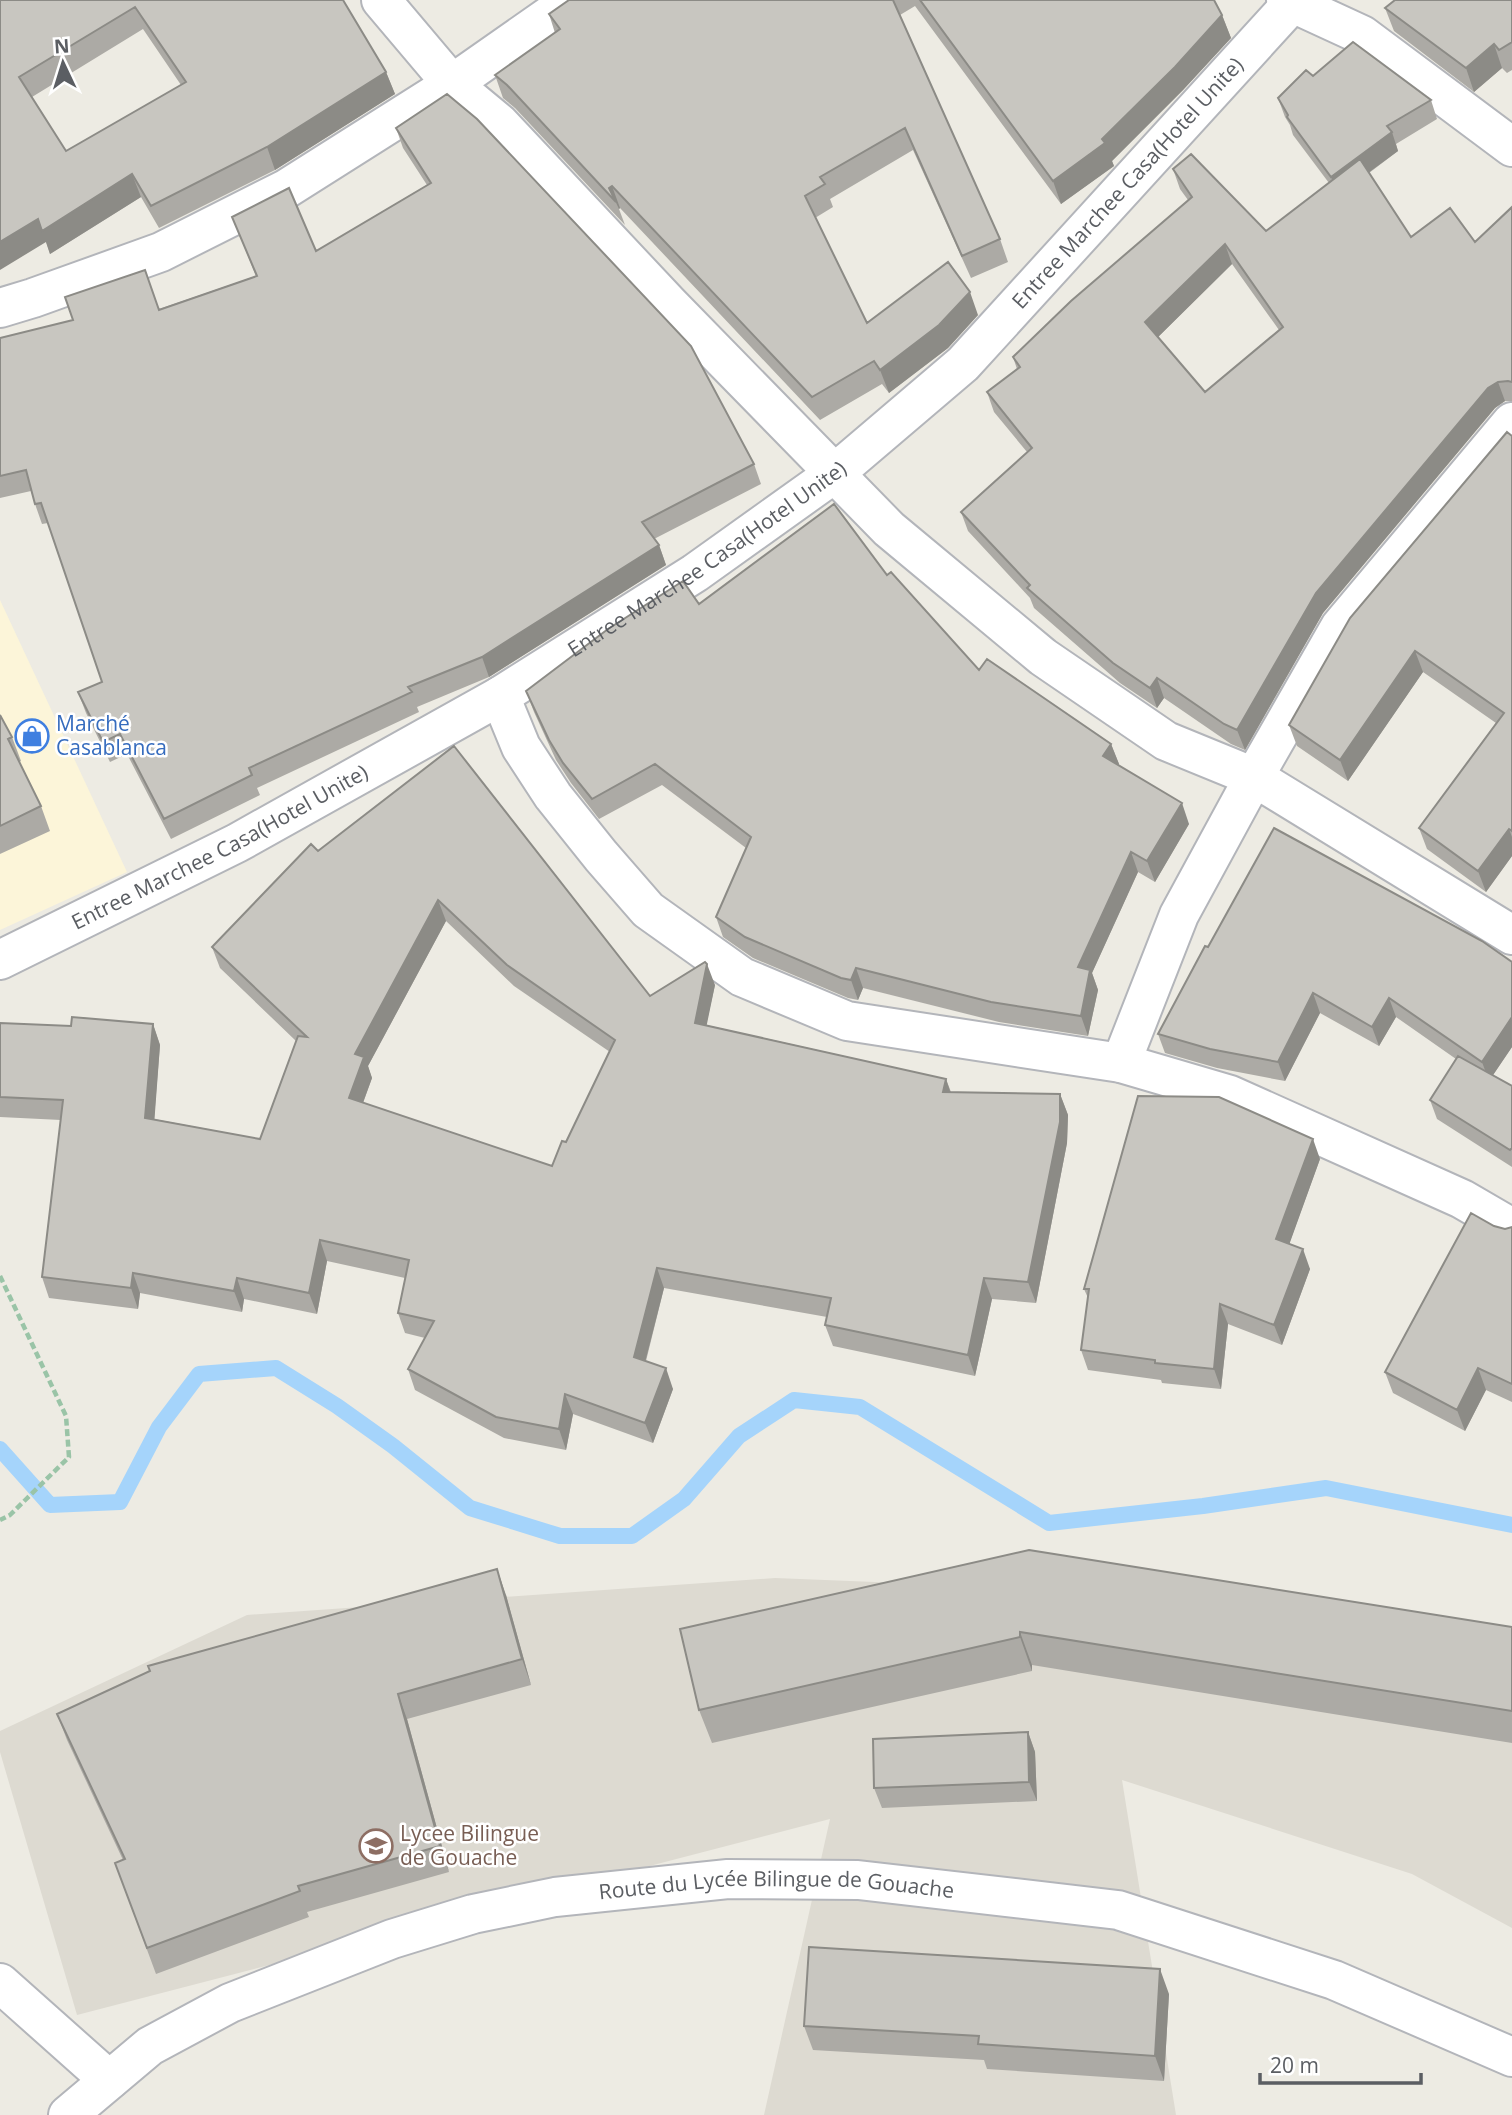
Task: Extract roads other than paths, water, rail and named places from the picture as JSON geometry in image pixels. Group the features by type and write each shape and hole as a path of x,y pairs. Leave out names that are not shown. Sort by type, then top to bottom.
{"street":[{"path":"382,0 452,84 499,123 669,304 889,529 1043,657 1166,741 1254,777 1512,935"},
{"path":"0,308 161,251 286,189 452,84 572,0"},
{"path":"1291,1 1362,35 1512,147"},
{"name":"Entree Marchee Casa(Hotel Unite)","path":"0,960 237,843 500,696 695,573 835,473 963,364 1291,1"},
{"path":"1121,1063 1179,915 1340,627 1512,422"},
{"path":"500,696 522,747 553,796 601,856 648,910 742,977 847,1021 1121,1063 1230,1096 1462,1199 1512,1228"},
{"name":"Route du Lycée Bilingue de Gouache","path":"68,2115 150,2046 230,2003 392,1939 473,1914 555,1897 728,1879 858,1880 1118,1910 1334,1980 1512,2057"},
{"path":"0,1983 109,2080"}],"waterway":[{"path":"0,1449 50,1505 120,1502 159,1427 199,1374 276,1368 337,1406 393,1446 470,1508 560,1536 632,1536 684,1499 739,1436 794,1400 860,1407 1049,1523 1203,1506 1326,1488 1512,1525"}],"place":[{"name":"Marché Casablanca","path":"32,736"},
{"name":"Lycee Bilingue de Gouache","path":"376,1846"}]}
